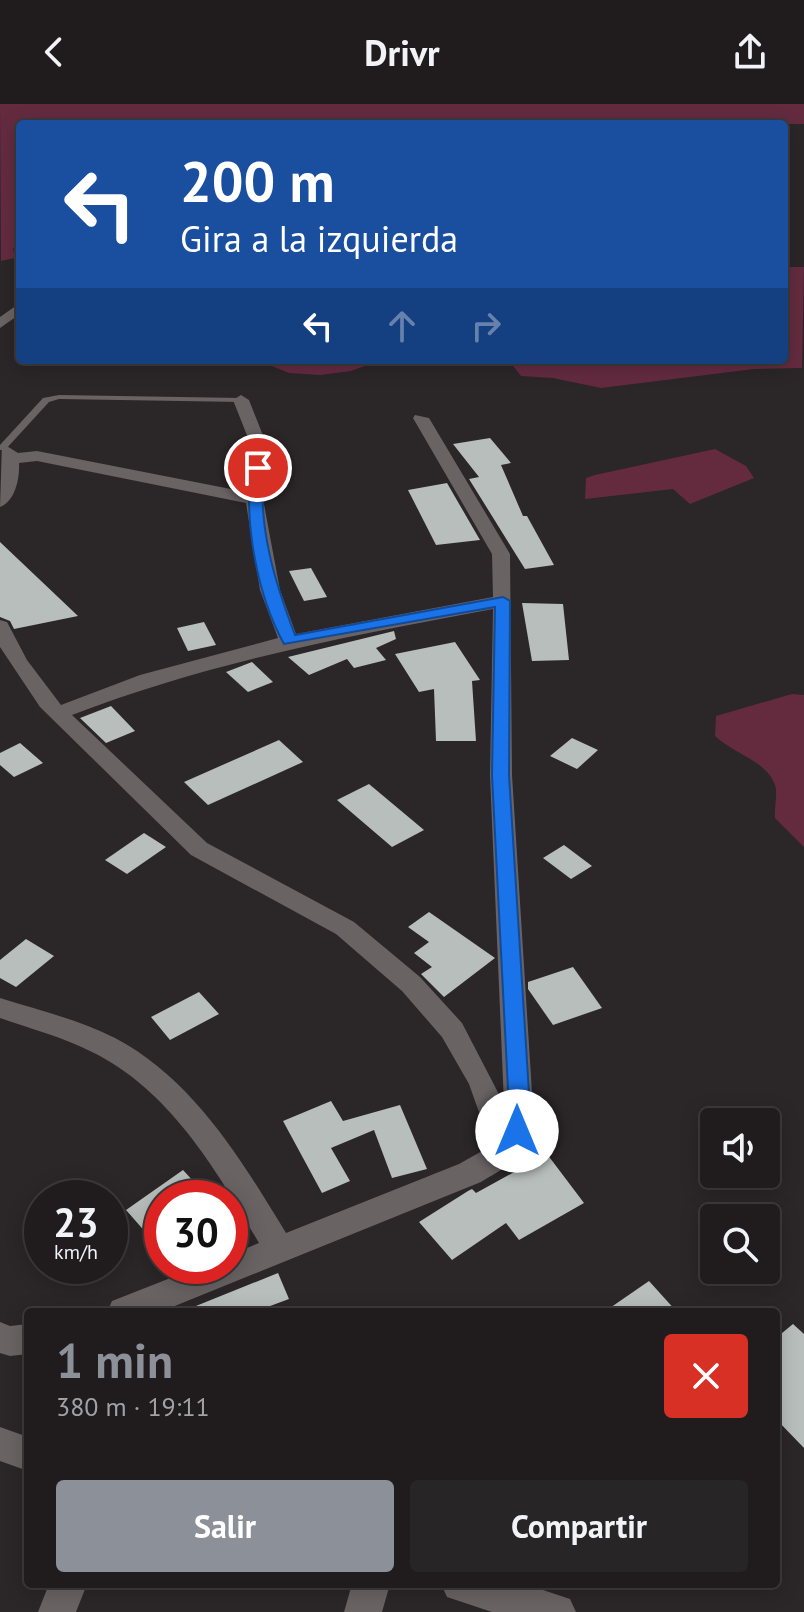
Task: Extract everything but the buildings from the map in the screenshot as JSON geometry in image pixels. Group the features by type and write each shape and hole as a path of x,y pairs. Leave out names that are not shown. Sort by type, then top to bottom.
{"street":[{"path":"0,324 16,310"},
{"path":"241,400 260,448 254,499 270,590 289,641"},
{"path":"133,1308 470,1173 508,1151 517,1131 519,1109 501,775 501,554 421,418"},
{"path":"0,502 11,476 4,452 254,499"},
{"path":"58,713 147,679 289,641 503,601"},
{"path":"0,626 17,661 58,713 199,849 345,928 411,984 452,1030 475,1069 508,1151"},
{"path":"0,1008 106,1046 174,1097 245,1192 280,1251"},
{"path":"0,1337 10,1341 24,1339"},
{"path":"0,1444 24,1453"},
{"path":"57,1612 66,1588"},
{"path":"363,1612 370,1588"},
{"path":"474,1588 557,1612"}],"lane":[{"path":"4,452 46,400 59,397 241,400"}],"shaded area":[{"path":"0,104 804,104 804,124 788,124 788,120 16,120 15,258 1,261"},
{"path":"788,267 804,267 802,368 754,369 601,388 553,378 521,376 512,364 788,364"},
{"path":"267,364 370,364 351,371 320,375 289,373"},
{"path":"715,449 746,466 754,478 690,504 673,489 585,499 586,478"},
{"path":"792,694 804,695 804,847 775,818 776,788 771,777 758,764 715,736 716,716"}],"route":[{"path":"258,468 254,499 270,590 289,641 503,601 501,775 519,1109 517,1131"}]}
